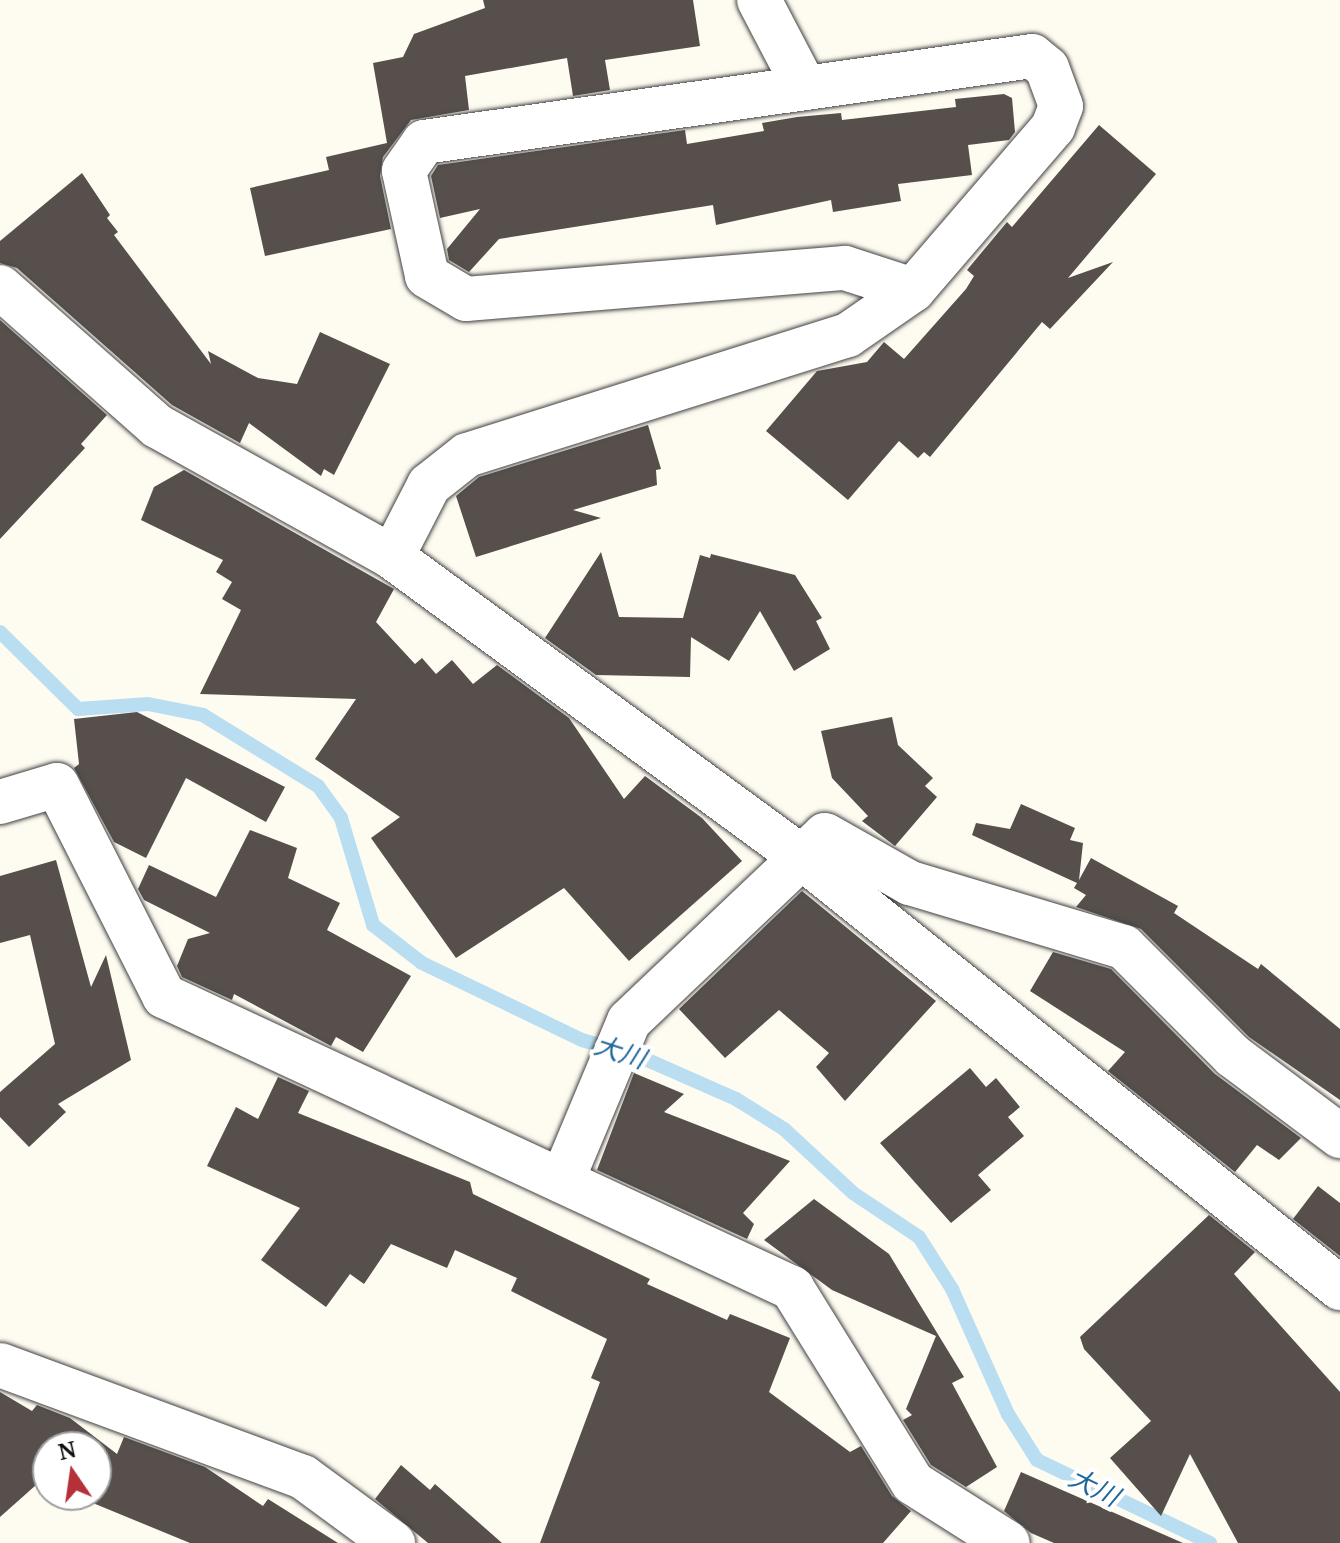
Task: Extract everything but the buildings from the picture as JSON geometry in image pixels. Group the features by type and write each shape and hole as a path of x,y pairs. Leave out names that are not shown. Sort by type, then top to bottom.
{"street":[{"path":"759,0 805,88"},
{"path":"392,557 429,485 467,455 848,335 913,290 1053,127 1061,106 1058,87 1047,68 1032,56 424,142 404,171 427,276 466,299 845,268 913,290"},
{"path":"0,287 157,426 392,557 800,856 1340,1288"},
{"path":"0,802 57,785 164,996 792,1288 913,1483 1008,1543"},
{"path":"562,1181 629,1021 825,835 910,883 1124,947 1233,1056 1340,1136"},
{"path":"0,1365 303,1477 393,1543"}],"waterway":[{"name":"大川","path":"0,632 78,709 148,704 203,715 318,786 341,818 373,925 422,963 582,1040 643,1058 736,1099 784,1129 853,1193 919,1237 952,1289 1008,1414 1037,1460 1210,1543"}]}
